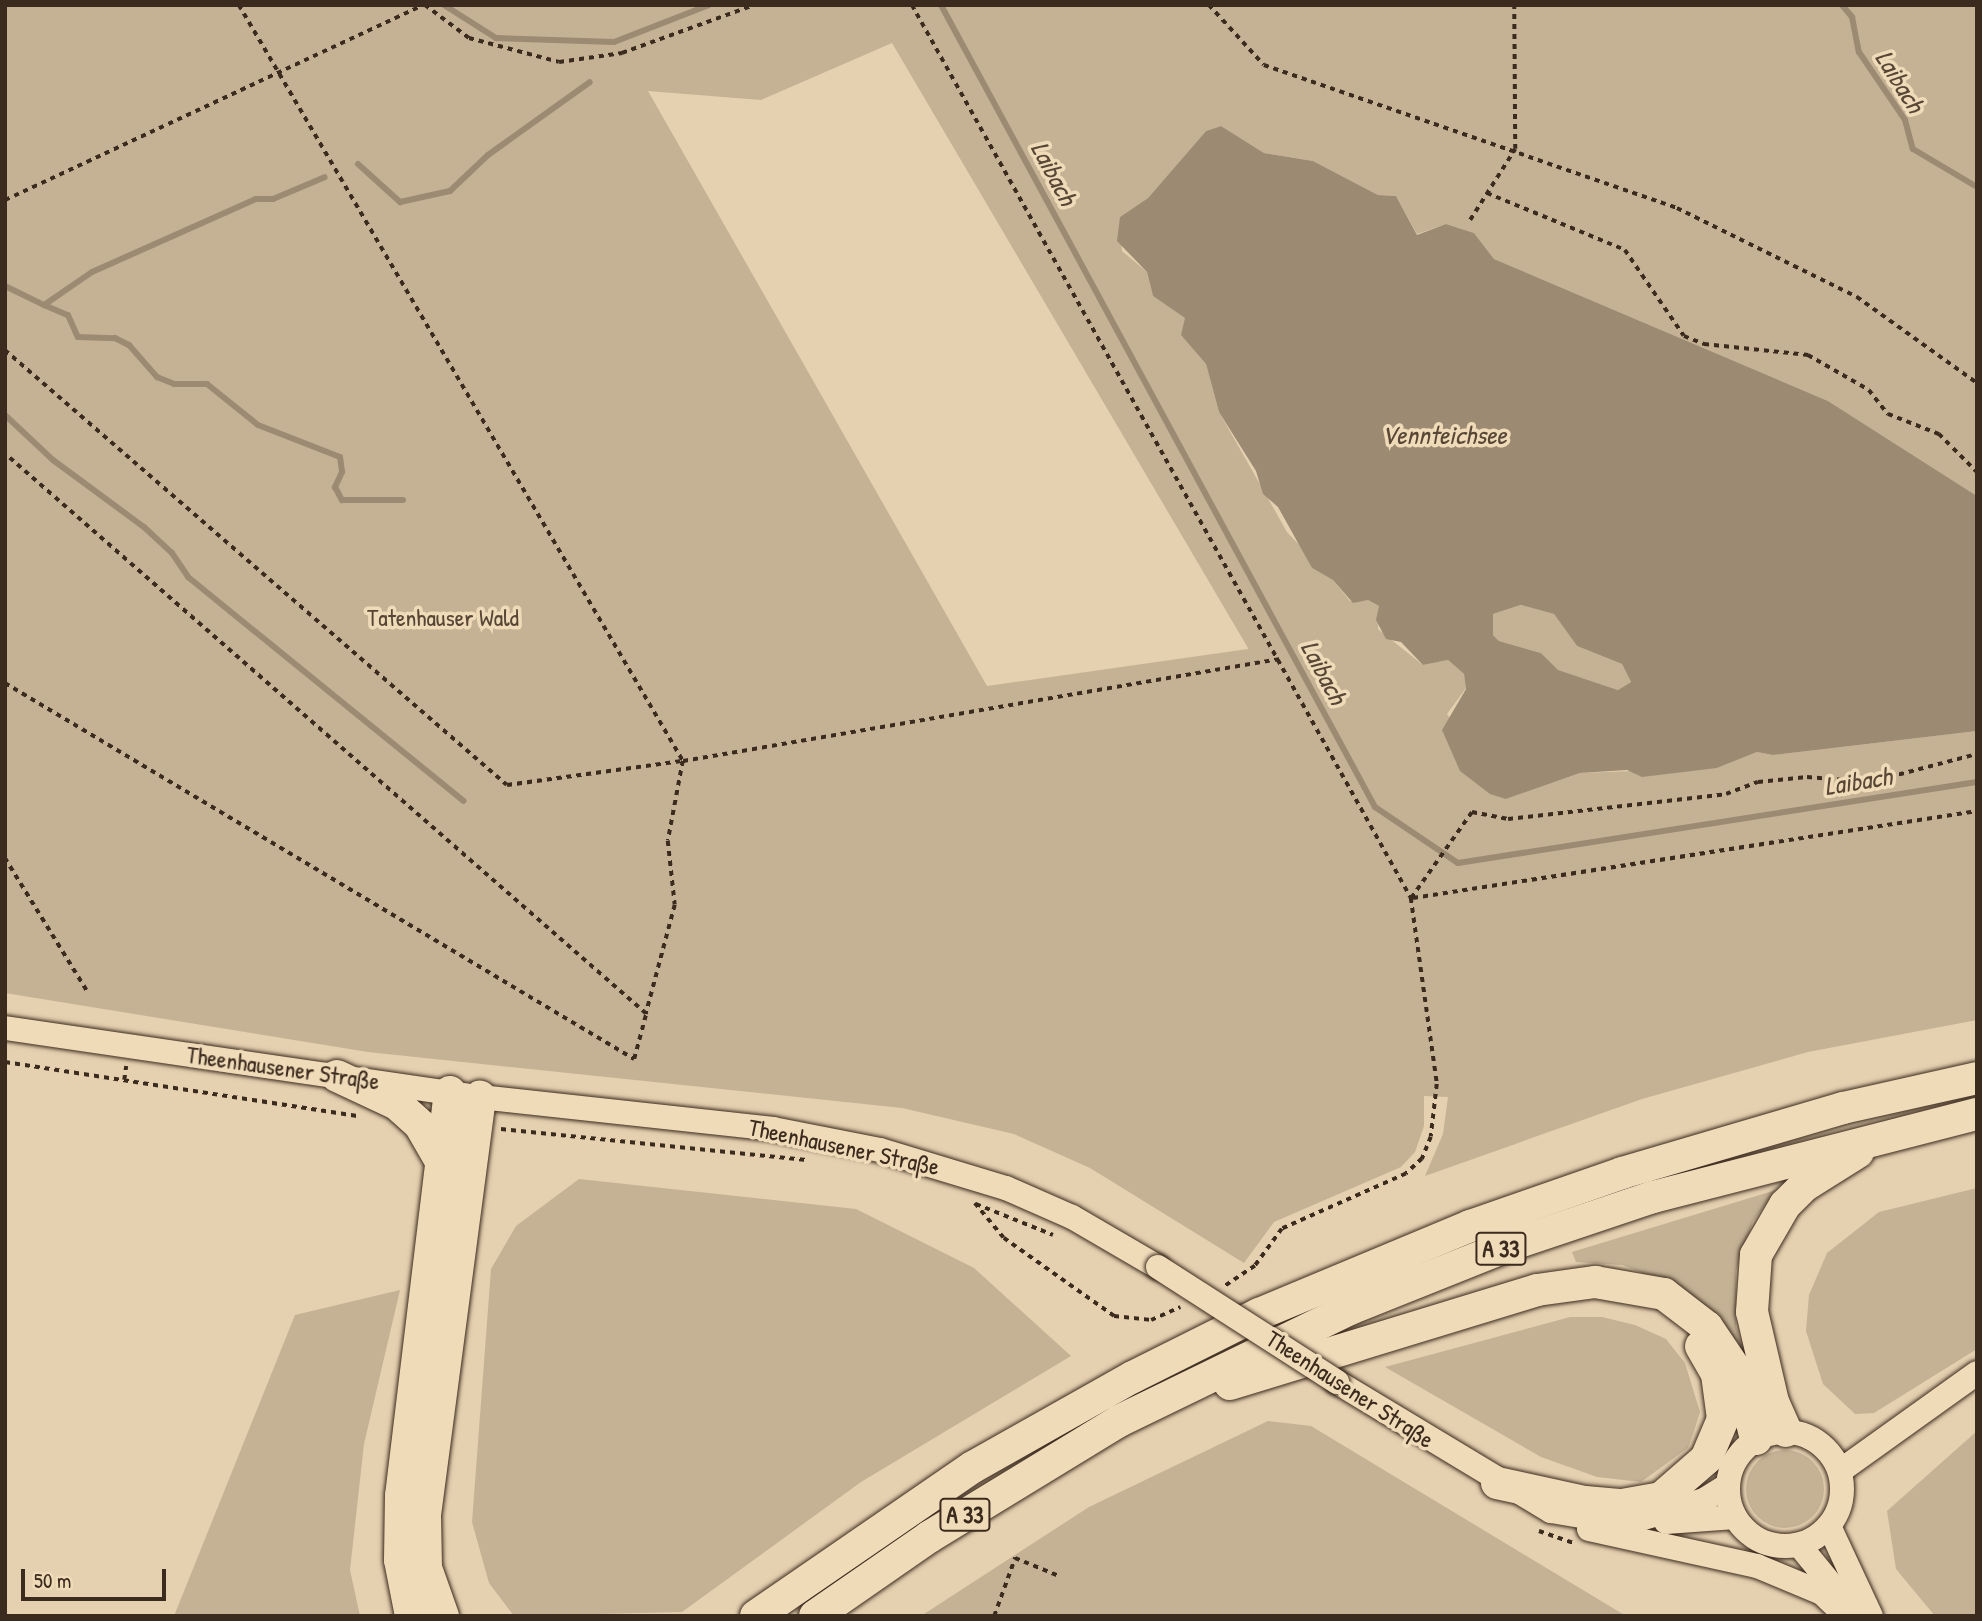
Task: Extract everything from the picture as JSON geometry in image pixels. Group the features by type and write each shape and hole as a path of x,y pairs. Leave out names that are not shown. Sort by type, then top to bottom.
{"highway":[{"path":"337,1076 397,1104 420,1125 443,1165"},
{"name":"A 33","path":"756,1616 973,1467 1133,1377 1259,1314 1470,1226 1622,1173 1843,1108 1977,1078"},
{"path":"411,1616 400,1560 401,1496 450,1092"},
{"path":"443,1616 426,1568 425,1515 479,1112"},
{"name":"A 33","path":"815,1616 929,1537 1119,1421 1350,1309 1510,1245 1678,1189 1977,1114"},
{"path":"1771,1435 1770,1393 1754,1323 1756,1255 1779,1213 1804,1185 1903,1131"},
{"path":"1119,1421 1537,1290 1595,1282 1664,1294 1707,1327 1740,1376 1771,1435"},
{"path":"1497,1483 1622,1505 1661,1498 1706,1459 1723,1419 1717,1374 1695,1336 1627,1287"}],"main road":[{"name":"Theenhausener Straße","path":"5,1028 450,1092 479,1112 773,1129 880,1150 1006,1188 1073,1217 1158,1266 1497,1483 1550,1511 1616,1522 1735,1517"},
{"path":"1840,1471 1977,1373"},
{"path":"1826,1448 1850,1442 1952,1392"},
{"path":"1799,1545 1829,1527 1843,1490 1840,1471 1826,1448 1808,1436 1771,1435 1732,1466 1728,1485 1735,1517 1762,1541 1799,1545 1816,1559 1857,1616"},
{"name":"Theenhausener Straße","path":"1637,1520 1704,1500 1728,1485"},
{"path":"1550,1511 1614,1538 1757,1566 1822,1593 1846,1616"},
{"path":"1829,1527 1871,1616"}],"path":[{"path":"5,683 634,1059 675,905 667,841 683,761 277,74 239,5"},
{"path":"5,200 425,5 469,38 559,62 622,52 754,5"},
{"path":"912,5 1280,659 1411,898 1437,1084 1431,1137 1422,1159 1406,1174 1282,1229 1255,1266 1215,1290"},
{"path":"1209,5 1264,65 1515,149 1677,208 1857,297 1977,383"},
{"path":"1469,220 1515,149 1514,5"},
{"path":"1487,193 1625,250 1684,336 1704,344 1808,355 1869,390 1888,414 1939,434 1977,472"},
{"path":"5,350 507,786 683,761 1280,659"},
{"path":"5,454 646,1014"},
{"path":"1411,898 1437,865 1472,812 1508,819 1726,794 1758,782 1795,778 1870,782 1977,754"},
{"path":"1411,898 1977,811"},
{"path":"5,858 87,991"},
{"path":"5,1062 372,1120"},
{"path":"479,1112 541,1129 810,1160"},
{"path":"962,1199 1057,1236"},
{"path":"975,1203 1004,1238 1114,1316 1151,1320 1192,1301"},
{"path":"994,1616 1015,1558 1059,1576"}],"green space":[{"name":"Tatenhauser Wald","path":"5,5 1977,5 1977,496 1828,401 1494,259 1474,233 1446,224 1417,234 1396,196 1378,195 1313,161 1264,153 1221,126 1206,131 1148,198 1120,217 1122,251 1147,272 1153,296 1186,318 1182,335 1206,364 1219,412 1287,532 1306,552 1312,568 1333,580 1350,601 1368,600 1379,606 1378,629 1394,642 1423,665 1448,660 1464,674 1466,688 1447,714 1506,799 1580,773 1717,768 1757,752 1773,755 1977,731 1977,1020 1808,1052 1642,1099 1425,1176 1443,1134 1448,1097 1424,1096 1424,1126 1415,1152 1401,1167 1274,1222 1244,1263 1090,1168 1014,1134 902,1108 368,1052 5,993","holes":["892,43 1248,649 987,686 648,91 761,100"]},
{"path":"1522,605 1554,614 1577,646 1622,664 1631,682 1618,690 1557,670 1541,653 1499,641 1493,635 1493,614"},
{"path":"579,1179 856,1209 974,1268 1071,1356 861,1482 682,1612 514,1616 489,1583 472,1522 491,1269 516,1226"},
{"path":"1977,1188 1977,1349 1874,1413 1855,1414 1823,1384 1806,1331 1809,1295 1827,1253 1879,1212"},
{"path":"1776,1190 1753,1221 1736,1270 1736,1327 1748,1364 1670,1284 1622,1265 1576,1262 1572,1252"},
{"path":"400,1290 364,1444 350,1570 360,1616 174,1616 295,1315"},
{"path":"1570,1317 1602,1317 1635,1325 1666,1339 1685,1363 1700,1412 1688,1448 1641,1482 1597,1477 1541,1457 1385,1367"},
{"path":"1268,1421 1311,1426 1626,1616 921,1616 1089,1507"},
{"path":"1977,1431 1977,1616 1935,1616 1896,1569 1887,1511"},
{"path":"1777,1450 1793,1450 1807,1456 1818,1467 1824,1481 1824,1497 1818,1511 1807,1522 1793,1528 1777,1528 1763,1522 1752,1511 1746,1497 1746,1481 1752,1467 1763,1456"}],"water":[{"name":"Vennteichsee","path":"1221,126 1264,153 1313,161 1378,195 1396,196 1417,235 1446,224 1474,233 1494,259 1828,401 1977,496 1977,731 1773,755 1757,752 1717,768 1642,777 1627,770 1580,773 1506,799 1490,794 1460,771 1442,730 1466,689 1464,674 1448,660 1423,665 1401,642 1386,639 1376,620 1379,606 1368,600 1353,603 1333,580 1312,568 1278,507 1263,494 1256,471 1219,412 1206,364 1181,335 1185,318 1153,296 1147,272 1117,241 1120,217 1148,198 1206,131","holes":["1521,605 1554,614 1577,646 1622,664 1631,682 1618,690 1558,670 1541,653 1499,641 1493,635 1493,614"]}],"waterway":[{"name":"Laibach","path":"444,5 496,38 614,42 709,5"},
{"name":"Laibach","path":"941,5 1375,807 1458,863 1977,782"},
{"name":"Laibach","path":"1842,5 1852,17 1859,52 1905,120 1913,149 1977,187"},
{"path":"358,164 400,202 450,191 488,155 590,82"},
{"path":"5,286 44,305 92,272 256,199 273,199 325,177"},
{"path":"44,305 68,315 78,337 115,338 129,345 157,377 174,384 207,384 258,425 340,457 342,472 335,487 342,500 403,500"},
{"path":"5,415 53,460 144,527 172,553 188,577 464,801"}]}
